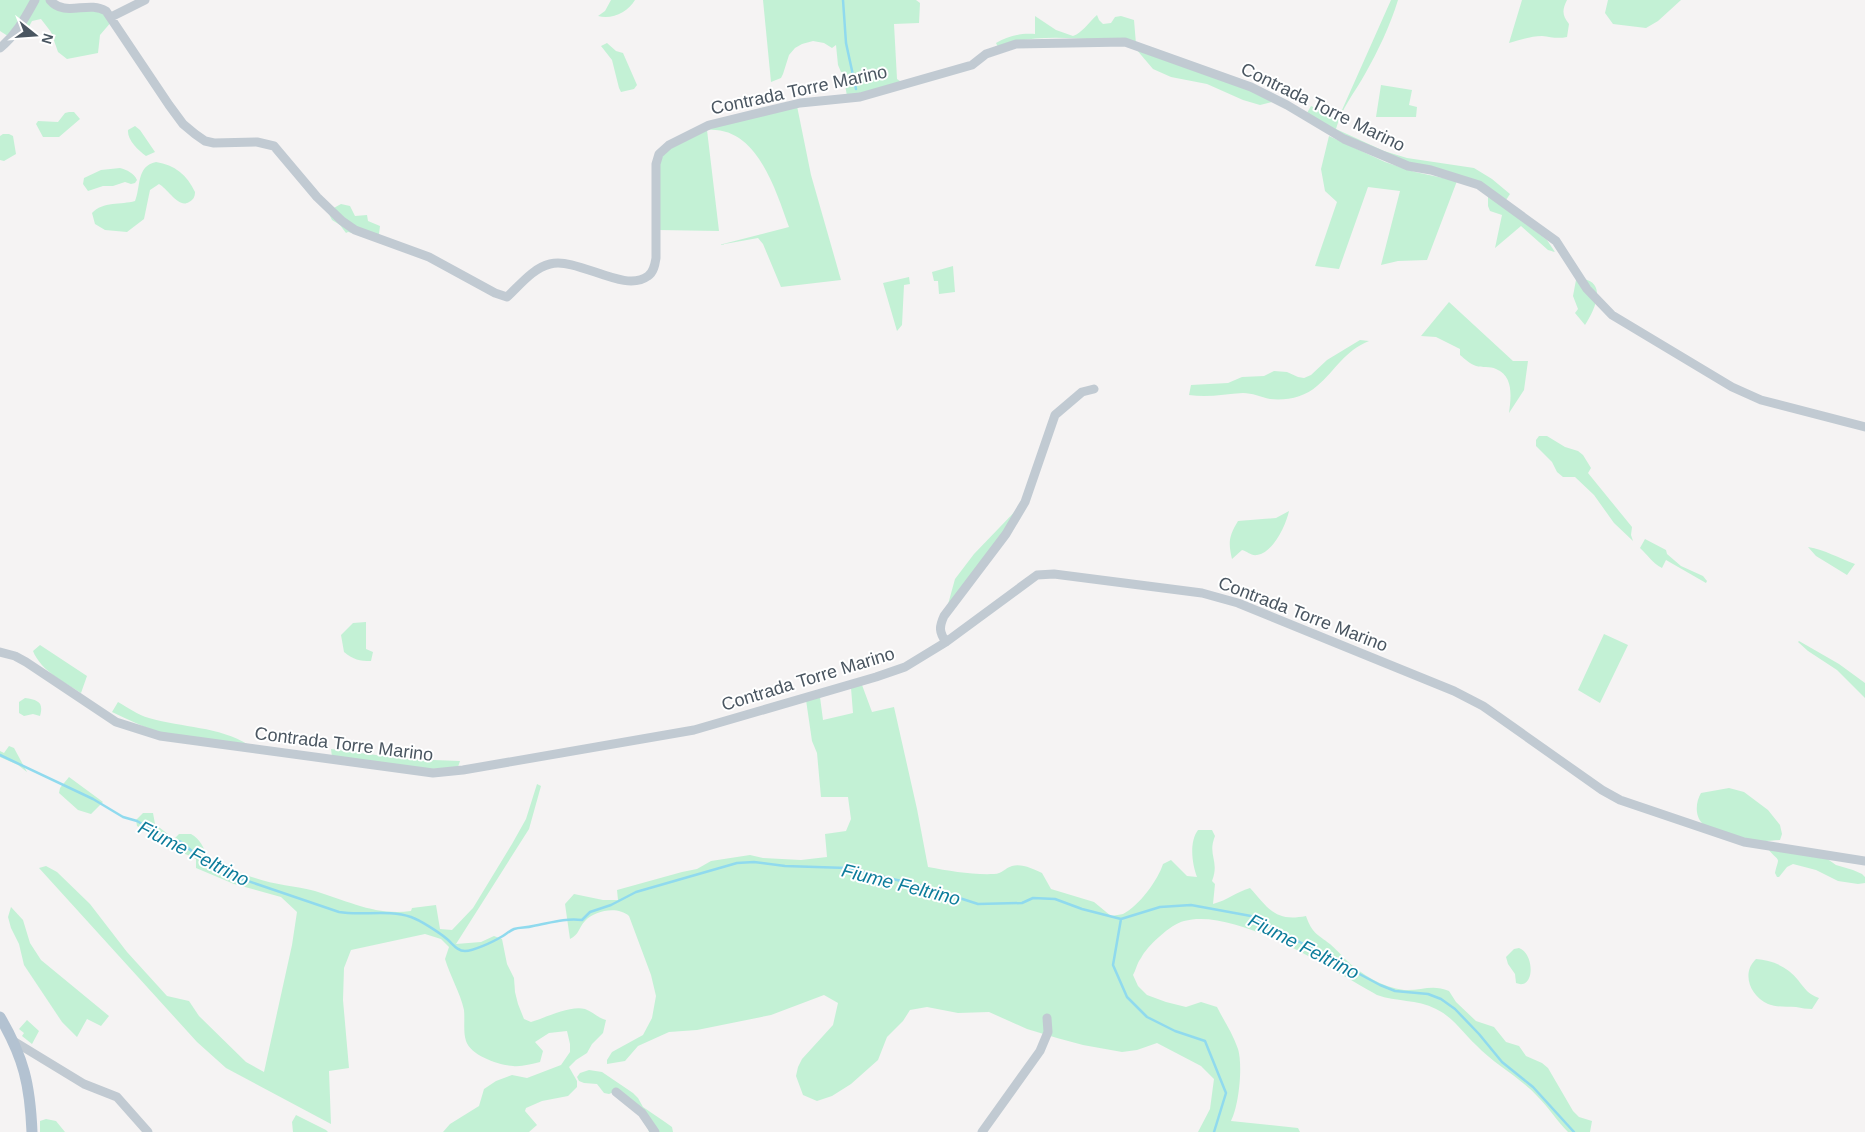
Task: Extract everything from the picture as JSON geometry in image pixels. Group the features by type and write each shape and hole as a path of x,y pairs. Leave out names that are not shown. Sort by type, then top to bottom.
{"main road":[{"path":"1,1021 22,1059 29,1086 32,1132"}],"street":[{"path":"0,48 10,40 35,0"},
{"path":"50,0 64,9 94,6 101,8 111,17 145,0"},
{"name":"Contrada Torre Marino","path":"111,17 169,105 184,124 195,134 205,141 214,143 257,142 274,146 317,197 348,226 429,257 495,293 507,296 535,271 550,264 566,263 631,281 648,276 653,270 656,258 656,164 660,154 669,144 709,125 799,103 860,97 972,65 986,54 1016,44 1126,42 1251,87 1287,105 1344,139 1408,166 1432,170 1479,185 1556,240 1587,289 1612,315 1732,387 1760,400 1865,427"},
{"path":"946,642 941,635 940,626 944,616 1006,534 1025,502 1055,414 1082,392 1094,389"},
{"name":"Contrada Torre Marino","path":"0,652 15,656 48,675 116,722 160,736 377,767 433,773 463,770 694,730 905,667 946,642 1037,576 1054,574 1202,593 1238,603 1446,688 1483,706 1602,790 1620,800 1744,842 1865,861"},
{"path":"982,1132 1040,1050 1048,1032 1047,1018"},
{"path":"14,1042 84,1084 117,1097 148,1132"},
{"path":"616,1092 642,1113 655,1132"}],"green space":[{"path":"0,0 49,0 53,4 99,8 112,21 100,35 98,53 67,59 58,52 51,32 41,19 32,21 26,34 18,39 14,40 0,31"},
{"path":"611,0 635,0 619,14 609,17 598,16 605,11"},
{"path":"763,0 916,0 920,3 919,23 894,24 897,79 903,83 847,96 845,75 841,72 838,65 836,45 832,48 824,43 813,41 795,48 789,55 781,78 771,82"},
{"path":"1391,0 1398,0 1387,29 1370,65 1345,108 1336,129 1384,151 1407,158 1474,168 1492,179 1510,194 1506,200 1477,182 1406,164 1361,146 1307,113 1311,106 1338,119"},
{"path":"1522,0 1567,0 1564,12 1569,24 1567,37 1538,36 1509,43"},
{"path":"1608,0 1681,0 1658,21 1646,28 1613,24 1605,13"},
{"path":"1097,15 1103,24 1111,23 1115,17 1121,16 1134,20 1136,44 1066,38 1030,39 998,47 996,43 1005,38 1035,34 1035,16 1056,30 1073,36"},
{"path":"607,43 616,51 623,53 637,85 634,89 621,92 612,60 601,46"},
{"path":"1136,49 1167,57 1276,101 1260,105 1243,100 1207,84 1171,77 1153,69"},
{"path":"1381,85 1412,90 1409,105 1417,107 1416,117 1376,117"},
{"path":"797,106 811,175 841,280 781,287 763,244 758,238 719,245 789,227 762,163 739,138 724,131 707,130 719,231 658,230 657,162 665,151 679,141 698,133 720,125"},
{"path":"74,112 80,119 59,137 43,137 36,124 38,121 58,122 65,113"},
{"path":"135,126 140,130 155,152 146,156 134,144 129,137 128,130"},
{"path":"3,134 13,136 16,154 4,161 0,160 0,136"},
{"path":"1329,136 1385,162 1415,172 1457,181 1427,260 1398,261 1381,265 1400,191 1368,187 1339,269 1315,266 1337,202 1325,191 1321,169"},
{"path":"156,162 175,168 184,176 195,192 193,199 189,202 181,203 159,184 150,190 144,219 127,232 105,230 95,224 92,213 96,209 107,205 135,201 142,172 150,164"},
{"path":"120,168 134,175 137,180 135,183 125,182 88,191 83,184 84,178 101,170"},
{"path":"1488,195 1547,240 1555,252 1548,250 1521,226 1495,248 1502,215 1490,211"},
{"path":"341,204 350,206 355,216 367,215 368,221 380,226 379,234 346,233 340,225 332,220 329,214 332,209"},
{"path":"953,266 955,292 939,294 938,281 934,281 932,272"},
{"path":"909,277 910,284 904,285 902,325 897,331 883,283"},
{"path":"1584,279 1591,282 1597,293 1595,306 1585,325 1575,313 1578,309 1573,296 1576,280"},
{"path":"1449,302 1513,361 1528,361 1524,390 1509,413 1509,382 1502,372 1494,368 1478,367 1472,364 1460,355 1460,349 1436,337 1421,336"},
{"path":"1360,340 1369,341 1347,355 1312,390 1289,399 1270,399 1243,393 1210,396 1189,395 1191,385 1228,383 1242,377 1264,376 1274,371 1287,372 1304,378 1311,375 1327,360"},
{"path":"1539,436 1547,436 1583,455 1591,468 1588,473 1632,527 1631,535 1633,541 1614,523 1594,495 1575,477 1563,477 1557,472 1552,462 1536,446 1536,440"},
{"path":"1023,503 1001,537 947,608 955,579 974,554"},
{"path":"1289,511 1282,531 1268,549 1257,555 1242,550 1232,559 1230,539 1238,521 1276,518"},
{"path":"1645,539 1666,550 1667,554 1681,566 1703,576 1707,581 1706,583 1666,560 1662,568 1659,566 1640,548"},
{"path":"1808,547 1855,564 1847,575 1816,556"},
{"path":"366,622 366,649 373,652 371,661 357,660 344,652 341,635 353,623"},
{"path":"1604,634 1628,645 1600,703 1578,690"},
{"path":"1799,641 1839,664 1865,683 1865,698 1837,670 1808,651"},
{"path":"40,645 87,676 81,693 41,664 33,651"},
{"path":"862,685 872,712 894,707 928,867 994,874 1016,865 1027,867 1042,873 1051,889 1094,902 1111,916 1123,914 1135,905 1152,885 1163,864 1171,860 1187,876 1197,877 1193,860 1193,841 1198,830 1212,830 1215,836 1212,849 1215,868 1212,881 1215,884 1213,904 1250,888 1268,908 1280,915 1287,917 1306,916 1315,933 1352,965 1373,980 1404,990 1437,988 1449,991 1456,1002 1476,1021 1494,1027 1506,1042 1519,1046 1526,1056 1542,1063 1548,1068 1573,1111 1579,1117 1592,1121 1590,1132 1568,1132 1531,1090 1483,1052 1442,1012 1429,1006 1377,995 1309,956 1256,931 1229,923 1205,919 1184,921 1166,931 1144,953 1133,975 1138,986 1147,995 1186,1007 1201,1002 1217,1007 1234,1038 1239,1056 1238,1096 1231,1121 1298,1128 1300,1132 1198,1132 1210,1109 1214,1079 1201,1066 1157,1043 1137,1050 1122,1052 1083,1045 1027,1029 989,1012 958,1013 927,1007 910,1010 903,1021 887,1037 878,1060 851,1084 832,1096 817,1101 803,1095 796,1076 802,1059 833,1025 838,1003 824,995 771,1015 697,1030 669,1032 638,1046 625,1061 607,1064 607,1060 612,1052 643,1035 652,1018 656,996 651,975 629,916 613,910 600,912 589,917 570,939 565,904 574,894 603,900 618,900 617,890 697,869 711,861 750,855 763,858 801,860 827,857 825,834 846,831 851,819 848,797 821,797 817,753 812,741 806,700 820,697 823,720 853,713 851,688"},
{"path":"25,698 39,702 41,708 40,716 33,714 24,716 19,713 19,702"},
{"path":"118,702 145,717 225,734 249,745 190,738 156,731 112,712"},
{"path":"9,746 14,748 27,772 18,765 0,757 0,751 4,753"},
{"path":"331,749 406,759 460,761 458,767 432,769 332,757"},
{"path":"69,777 103,802 91,814 78,810 59,793 60,788"},
{"path":"537,784 541,786 529,829 456,944 481,942 494,936 502,939 507,964 514,978 518,1004 524,1019 531,1022 565,1010 579,1008 585,1009 606,1020 603,1033 592,1044 587,1053 569,1067 577,1081 577,1087 568,1096 542,1101 526,1108 525,1111 537,1125 529,1132 443,1132 450,1124 479,1106 484,1089 496,1081 512,1075 527,1078 561,1065 570,1052 570,1044 567,1031 549,1033 535,1042 543,1051 540,1062 519,1066 493,1062 473,1051 466,1041 464,1010 445,959 449,947 441,939 425,934 351,950 344,968 343,1000 349,1068 329,1071 331,1124 226,1068 197,1042 39,868 46,866 57,872 90,904 127,952 167,996 189,1001 199,1016 246,1062 264,1072 292,945 297,912 281,897 234,884 196,868 196,859 179,851 174,839 179,834 191,834 202,844 206,858 249,876 315,891 362,907 398,912 436,905 440,929 452,930 473,908 526,819"},
{"path":"1729,788 1744,792 1768,810 1780,825 1782,834 1780,840 1752,840 1716,830 1703,824 1697,811 1701,793"},
{"path":"143,813 153,813 155,824 174,839 169,844 137,826 136,820"},
{"path":"1768,849 1826,858 1836,865 1862,874 1865,877 1865,883 1858,884 1838,881 1816,870 1793,864 1777,877 1775,873 1778,860"},
{"path":"11,907 23,920 30,943 41,960 109,1016 101,1026 87,1019 77,1037 62,1022 24,965 19,944 8,917"},
{"path":"1519,948 1528,957 1531,971 1527,982 1522,984 1516,983 1515,974 1508,964 1506,957 1514,949"},
{"path":"1756,959 1774,963 1794,975 1807,991 1819,998 1812,1009 1775,1006 1756,996 1748,977 1751,965"},
{"path":"27,1020 39,1031 32,1044 22,1036 24,1033 19,1029"},
{"path":"589,1070 602,1072 633,1093 643,1107 672,1127 673,1132 649,1132 646,1122 614,1092 604,1093 597,1084 579,1081 577,1077 580,1073"},
{"path":"296,1115 328,1132 293,1132 292,1122"},
{"path":"46,1119 56,1121 65,1132 40,1132 40,1121"}],"waterway":[{"path":"843,0 846,43 856,89"},
{"name":"Fiume Feltrino","path":"0,755 93,799 123,817 137,821 163,836 181,842 216,867 242,879 339,912 393,913 411,917 435,930 462,951 469,951 483,946 514,929 563,920 582,920 590,912 611,905 636,892 737,863 754,862 785,866 847,868 922,886 978,904 1022,903 1033,898 1055,899 1082,909 1121,919 1160,907 1191,905 1251,916 1380,985 1395,991 1428,994 1441,999 1455,1009 1502,1062 1533,1087 1574,1132"},
{"path":"1121,919 1113,965 1127,997 1147,1017 1175,1031 1205,1041 1226,1093 1214,1132"}]}
